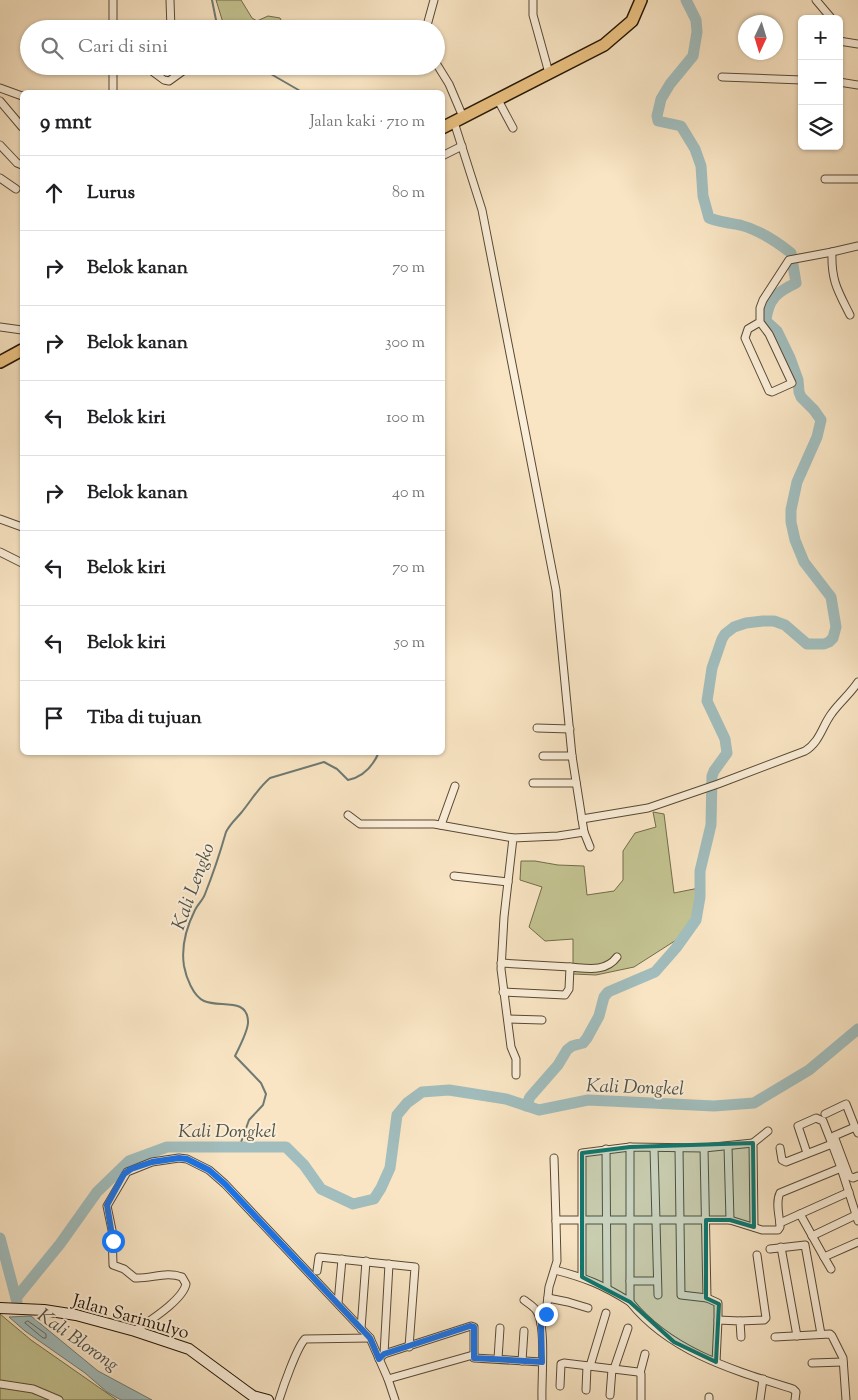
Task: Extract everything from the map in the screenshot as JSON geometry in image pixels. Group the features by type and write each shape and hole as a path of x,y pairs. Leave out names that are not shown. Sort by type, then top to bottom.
{"main road":[{"path":"445,127 604,44 632,21 641,0"},
{"path":"0,362 20,351"}],"street":[{"path":"113,0 113,20"},
{"path":"170,0 171,20"},
{"path":"428,20 434,0"},
{"path":"534,0 533,15 549,74"},
{"path":"816,0 829,15"},
{"path":"843,42 858,44"},
{"path":"113,75 113,90"},
{"path":"157,75 169,81 177,75"},
{"path":"444,75 450,84 459,120 462,146 482,210 556,590 572,756 584,832 590,847"},
{"path":"722,77 798,80"},
{"path":"843,83 858,85"},
{"path":"0,88 20,95"},
{"path":"12,93 0,100 20,125"},
{"path":"498,100 513,128"},
{"path":"0,144 20,164"},
{"path":"445,154 462,146"},
{"path":"0,178 16,189"},
{"path":"825,179 858,178"},
{"path":"760,322 748,329 745,338 769,390 772,392 792,383 769,334 760,322 760,308 763,300 789,260 858,246"},
{"path":"832,252 834,283 850,315"},
{"path":"0,327 20,330"},
{"path":"0,519 20,526"},
{"path":"0,552 20,562"},
{"path":"582,819 648,808 805,751 813,746 833,711 858,682"},
{"path":"536,728 570,730"},
{"path":"543,756 572,756"},
{"path":"533,783 576,783"},
{"path":"441,825 455,786"},
{"path":"348,815 360,824 441,825 513,838 558,836 584,832"},
{"path":"513,838 501,963 511,1047 516,1059 516,1075"},
{"path":"454,876 508,882"},
{"path":"501,963 602,968 611,964 617,958"},
{"path":"503,992 565,995 569,989 570,967"},
{"path":"508,1019 542,1020"},
{"path":"825,1114 846,1104 857,1130 834,1136 849,1176 853,1178 858,1176"},
{"path":"807,1153 798,1126 816,1118 821,1118 841,1168 857,1218 812,1236"},
{"path":"582,1277 581,1155 588,1151 630,1147 704,1148 753,1143 768,1131"},
{"path":"753,1143 754,1227"},
{"path":"780,1148 782,1160 786,1162 832,1144"},
{"path":"728,1146 730,1220"},
{"path":"630,1147 630,1302"},
{"path":"654,1148 658,1296"},
{"path":"679,1148 681,1296 706,1298 718,1304 716,1362"},
{"path":"704,1148 706,1298"},
{"path":"606,1149 607,1288"},
{"path":"135,1331 173,1301 184,1290 186,1284 182,1277 173,1274 158,1274 135,1278 124,1269 114,1266 112,1263 112,1230 107,1205 127,1172 152,1162 179,1158 192,1160 213,1173 225,1184 370,1338 382,1356 395,1400"},
{"path":"541,1324 546,1314 556,1261 554,1158"},
{"path":"556,1221 730,1220 762,1230 774,1231 778,1230 780,1223 778,1196 780,1193 841,1168"},
{"path":"780,1223 849,1192"},
{"path":"800,1214 831,1270"},
{"path":"824,1257 858,1242"},
{"path":"770,1249 803,1244 806,1246 821,1334"},
{"path":"781,1247 797,1336"},
{"path":"718,1320 764,1320 766,1318 757,1255"},
{"path":"317,1272 318,1257 415,1267 409,1346"},
{"path":"338,1303 342,1259"},
{"path":"361,1328 366,1261"},
{"path":"382,1356 390,1264"},
{"path":"555,1270 582,1277 607,1288 630,1302 655,1328 674,1342 716,1362 793,1389 796,1392 795,1400"},
{"path":"630,1281 657,1281"},
{"path":"548,1298 588,1308"},
{"path":"524,1300 537,1310 541,1324 542,1400"},
{"name":"Jalan Sarimulyo","path":"0,1308 44,1310 76,1315 135,1331 189,1349 246,1391 254,1396 268,1400"},
{"path":"586,1390 588,1366 606,1313"},
{"path":"740,1320 741,1337"},
{"path":"382,1356 470,1326 474,1327 473,1355"},
{"path":"498,1359 500,1328"},
{"path":"610,1395 613,1369 628,1328"},
{"path":"522,1361 524,1331"},
{"path":"774,1337 830,1334 843,1362 846,1400"},
{"path":"279,1400 292,1365 305,1339 370,1338"},
{"path":"641,1400 640,1373 645,1354"},
{"path":"473,1355 474,1358 542,1362"},
{"path":"388,1379 473,1355"},
{"path":"812,1363 843,1362"},
{"path":"560,1386 562,1363 640,1373"},
{"path":"760,1400 763,1380"},
{"path":"0,1384 33,1389 59,1400"}],"highlighted area":[{"path":"753,1143 754,1227 730,1220 706,1220 706,1298 719,1304 716,1362 674,1342 630,1302 582,1277 582,1153 630,1147"}],"green space":[{"path":"216,0 241,0 252,18 255,20 222,20"},
{"path":"268,16 280,18 281,20 259,20"},
{"path":"653,812 664,814 674,893 704,887 695,928 634,967 596,975 573,974 573,939 545,941 529,927 542,887 520,880 521,861 584,866 587,895 614,891 623,880 623,851 635,833 656,827"},
{"path":"0,1314 31,1340 117,1400 0,1400"}],"water":[{"path":"31,1316 98,1371 152,1400 121,1400 107,1392 85,1373 25,1331 9,1317"}],"waterway":[{"name":"Kali Lengko","path":"212,0 216,20"},
{"path":"526,1106 530,1097 558,1065 567,1050 572,1046 583,1043 587,1038 599,1016 604,997 608,992 655,972 676,948 696,920 700,897 700,871 711,825 712,776 727,753 725,739 707,701 712,668 725,634 734,627 746,623 774,621 785,625 807,644 824,644 833,638 836,627 831,597 804,562 795,540 791,522 791,510 797,482 817,437 821,420 801,397 798,380 790,358 777,331 766,321 771,302 779,293 796,283 791,253 773,240 754,230 709,218 703,196 701,166 695,149 681,126 658,121 657,116 661,99 670,84 693,56 697,32 696,20 686,0"},
{"name":"Kali Lengko","path":"273,75 299,90"},
{"name":"Kali Lengko","path":"239,1148 249,1120 263,1105 266,1094 261,1083 235,1056 247,1029 248,1021 243,1009 238,1006 210,1003 200,999 188,981 183,951 189,923 205,894 226,832 258,790 270,778 324,762 337,769 348,780 353,779 367,770 378,755"},
{"name":"Kali Dongkel","path":"16,1298 60,1244 97,1192 129,1161 167,1147 286,1147 304,1165 321,1189 353,1204 374,1199 381,1188 390,1168 397,1115 407,1103 422,1092 449,1090 506,1099 539,1110 588,1100 714,1106 754,1103 809,1070 858,1029"},
{"path":"0,1238 17,1302"}],"route":[{"path":"113,1241 107,1205 124,1174 131,1169 152,1162 179,1158 187,1159 209,1170 225,1184 370,1338 379,1359 384,1354 470,1326 474,1327 474,1358 542,1362 541,1324 546,1314"}],"water label":[{"name":"Kali Blorong","path":"79,1339"}]}
